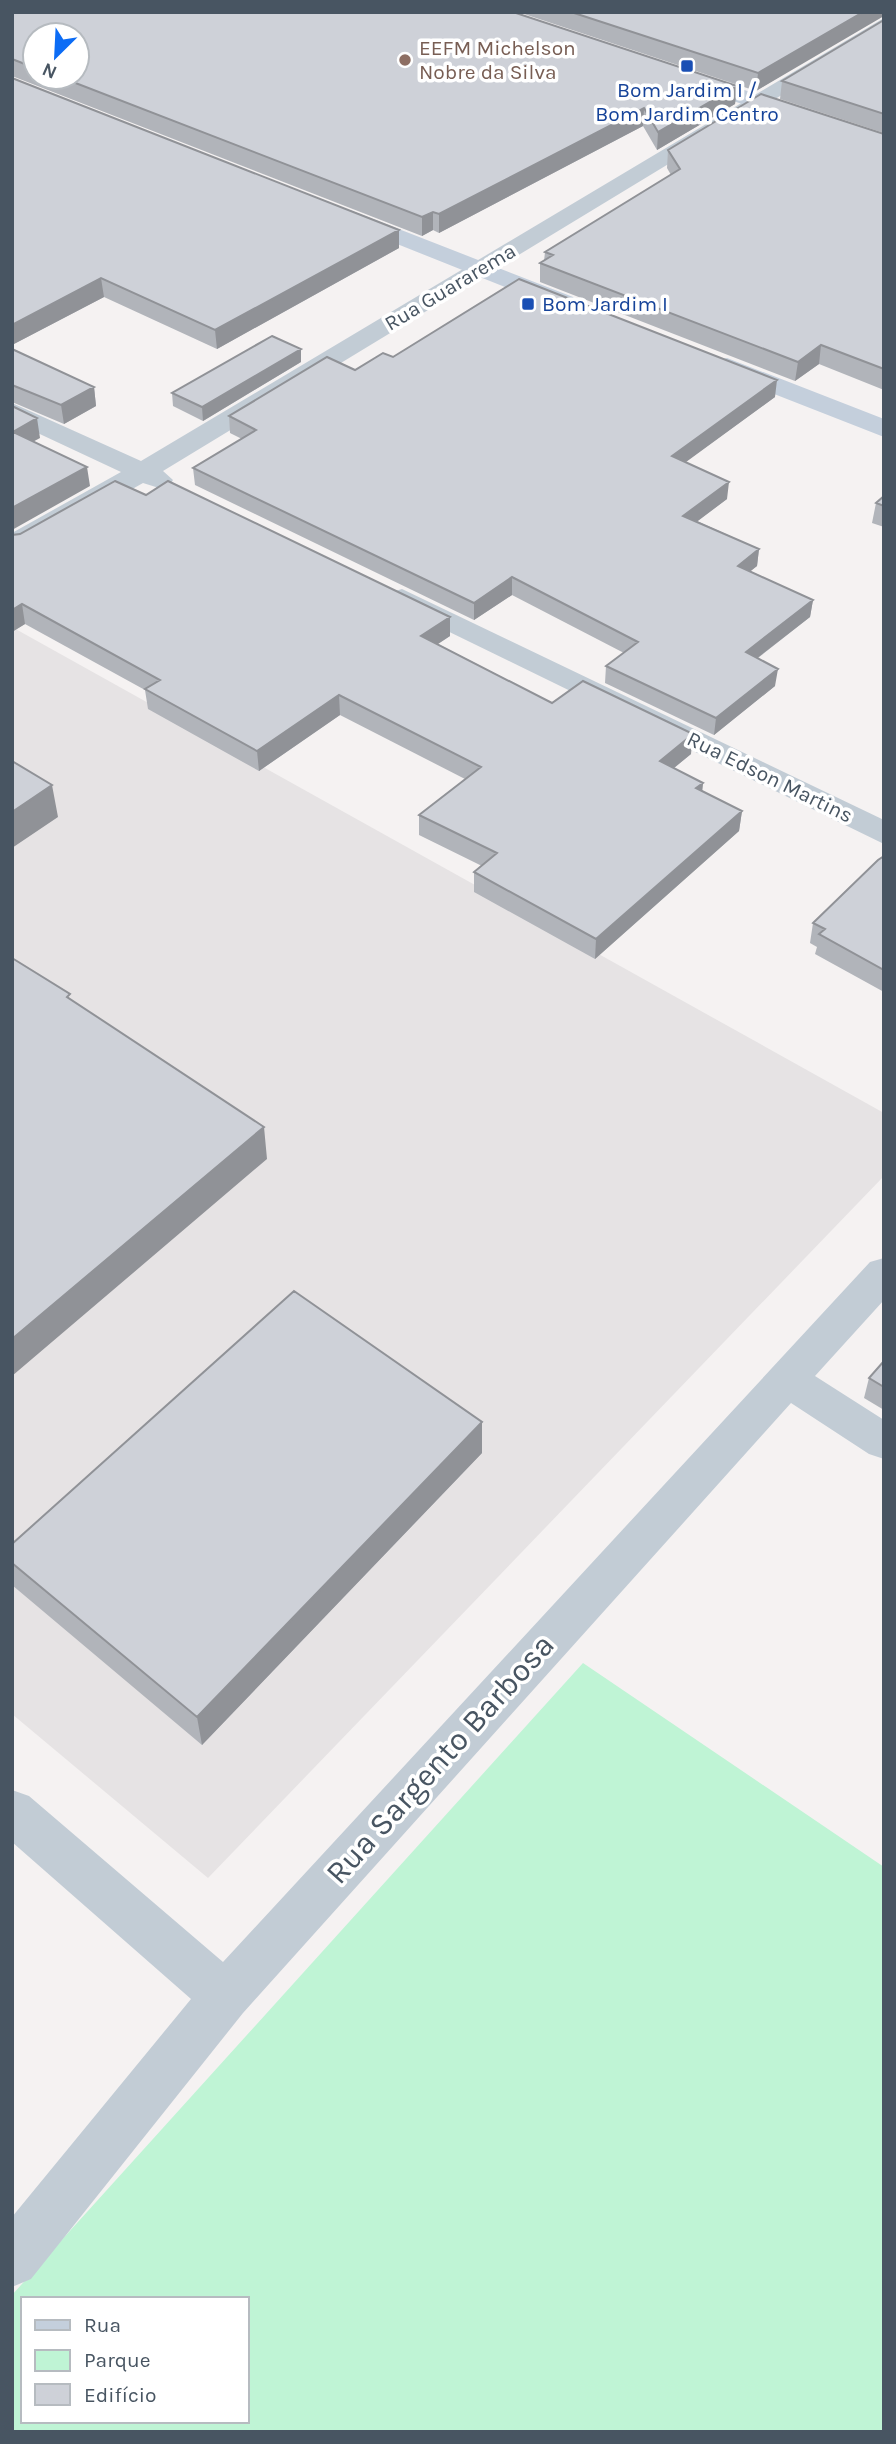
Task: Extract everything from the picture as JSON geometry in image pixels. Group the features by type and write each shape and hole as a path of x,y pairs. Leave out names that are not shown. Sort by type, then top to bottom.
{"street":[{"name":"Rua Guararema","path":"12,545 142,472 884,24"},
{"path":"666,72 884,144"},
{"path":"329,209 585,310"},
{"path":"702,357 884,429"},
{"path":"12,411 180,490"},
{"name":"Rua Edson Martins","path":"381,588 884,833"},
{"name":"Rua Sargento Barbosa","path":"12,2260 225,1996 884,1273"},
{"path":"786,1379 884,1441"},
{"path":"12,1812 225,1996"}],"shaded area":[{"path":"12,627 884,1113 884,1176 208,1878 12,1714"}],"green space":[{"path":"583,1663 884,1867 884,2432 12,2432 12,2295"}],"building":[{"path":"12,12 513,12 737,86 658,132 644,108 439,214 433,212 422,217 91,89 91,21 21,21 21,63 12,59"},
{"path":"571,12 863,12 758,73"},
{"path":"884,20 884,114 782,81"},
{"path":"12,78 21,82 21,91 45,91 399,230 215,330 101,278 12,325"},
{"path":"761,94 884,134 884,369 821,345 798,362 540,263 553,255 545,252 680,169 668,150"},
{"path":"519,279 777,380 672,456 729,482 683,516 759,549 738,566 813,600 746,652 778,669 716,718 606,666 638,642 512,577 474,603 193,468 256,430 229,416 327,357 355,370 383,353 393,357"},
{"path":"272,336 301,349 202,407 172,393"},
{"path":"12,349 94,387 61,405 12,385"},
{"path":"12,406 37,418 13,432 87,467 12,508"},
{"path":"115,481 146,495 168,481 450,617 421,636 552,703 583,681 693,734 660,761 703,783 696,788 742,811 596,939 474,872 497,853 419,815 481,767 339,695 257,751 145,689 160,680 22,604 12,610 12,535 20,534"},
{"path":"884,496 884,506 876,503"},
{"path":"12,761 52,785 12,812"},
{"path":"884,856 884,970 819,934 825,929 813,923"},
{"path":"12,958 70,994 67,997 264,1127 12,1339"},
{"path":"294,1291 482,1422 197,1717 12,1563 12,1544"},
{"path":"884,1361 884,1387 869,1378"}],"place":[{"name":"EEFM Michelson Nobre da Silva","path":"405,60"},
{"name":"Bom Jardim I / Bom Jardim Centro","path":"687,66"},
{"name":"Bom Jardim I","path":"528,304"}]}
